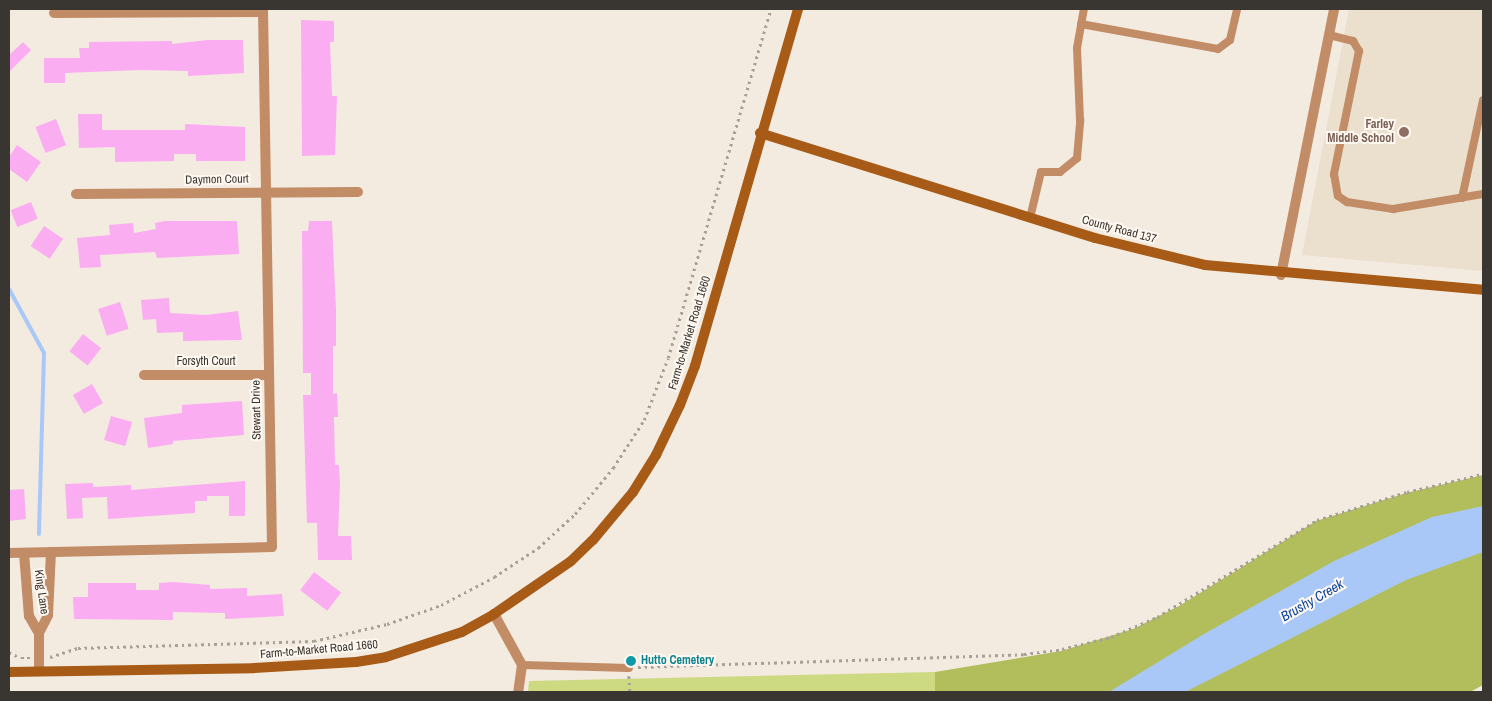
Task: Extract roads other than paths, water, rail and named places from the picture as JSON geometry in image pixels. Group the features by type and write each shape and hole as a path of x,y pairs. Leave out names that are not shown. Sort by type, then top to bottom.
{"main road":[{"name":"Farm-to-Market Road 1660","path":"9,672 39,670 254,668 356,662 386,657 439,641 494,614 559,571 593,540 633,492 656,455 695,366 760,133 798,9"},
{"name":"County Road 137","path":"760,133 1095,238 1205,265 1281,275 1483,290"}],"street":[{"path":"1281,275 1334,9"},
{"path":"54,13 263,10"},
{"name":"Stewart Drive","path":"9,553 272,547 263,10"},
{"name":"Daymon Court","path":"76,194 358,192"},
{"name":"Forsyth Court","path":"144,375 269,374"},
{"name":"King Lane","path":"39,670 39,633 48,615 51,552"},
{"name":"King Lane","path":"24,553 30,616 39,633"},
{"path":"494,614 522,665 518,692"}],"lane":[{"path":"1030,218 1041,172 1060,172 1077,158 1080,120 1077,48 1084,9"},
{"path":"1081,24 1218,49 1230,40 1236,9"},
{"path":"1329,35 1353,42 1359,51 1333,182 1338,196 1347,202 1385,209 1483,194"},
{"path":"1462,198 1483,100"},
{"path":"522,665 629,668"}],"water":[{"name":"Brushy Creek","path":"1483,506 1483,552 1406,580 1185,692 1109,692 1204,634 1334,561 1432,517"}],"waterway":[{"path":"9,289 44,353 39,534"}],"place":[{"name":"Farley Middle School","path":"1404,132"},
{"name":"Hutto Cemetery","path":"631,661"}]}
